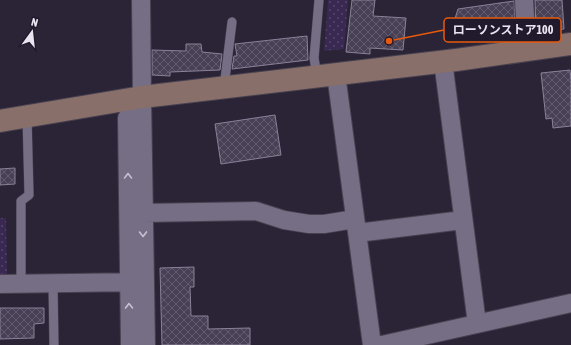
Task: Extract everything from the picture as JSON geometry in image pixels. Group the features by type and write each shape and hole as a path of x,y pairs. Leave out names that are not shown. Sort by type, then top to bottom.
{"street":[{"path":"130,345 143,213 142,0"},
{"path":"524,0 527,50"},
{"path":"0,121 142,97 443,62 571,44"},
{"path":"443,62 477,324"},
{"path":"326,75 356,226 372,345"},
{"path":"142,97 127,118 136,282 146,345"},
{"path":"143,213 256,211 284,220 309,224 356,226 463,220"},
{"path":"0,284 136,282"},
{"path":"382,345 436,339 477,324 571,303"}],"lane":[{"path":"319,0 314,58 326,75"},
{"path":"226,87 225,79 232,22"},
{"path":"21,284 21,201 29,195 27,116"},
{"path":"53,283 54,345"}],"shaded area":[{"path":"328,0 348,0 344,49 324,51"},
{"path":"0,218 6,218 7,275 0,275"}],"building":[{"path":"352,0 375,0 373,16 406,18 403,50 370,48 370,54 346,52"},
{"path":"535,0 562,0 564,29 536,31"},
{"path":"514,1 516,36 478,41 451,31 458,9"},
{"path":"307,36 308,60 232,69 234,56 237,56 235,44"},
{"path":"186,44 201,44 202,52 222,54 220,70 170,72 170,76 152,75 152,50 186,51"},
{"path":"570,70 571,126 553,128 552,118 546,119 541,73"},
{"path":"275,115 281,155 221,164 215,124"},
{"path":"15,168 15,184 0,185 0,169"},
{"path":"194,267 194,287 190,287 191,316 208,316 208,329 250,328 250,345 162,345 160,268"},
{"path":"0,308 44,308 44,323 34,324 34,338 0,339"}],"place":[{"name":"ローソンストア100","path":"389,41"}]}
